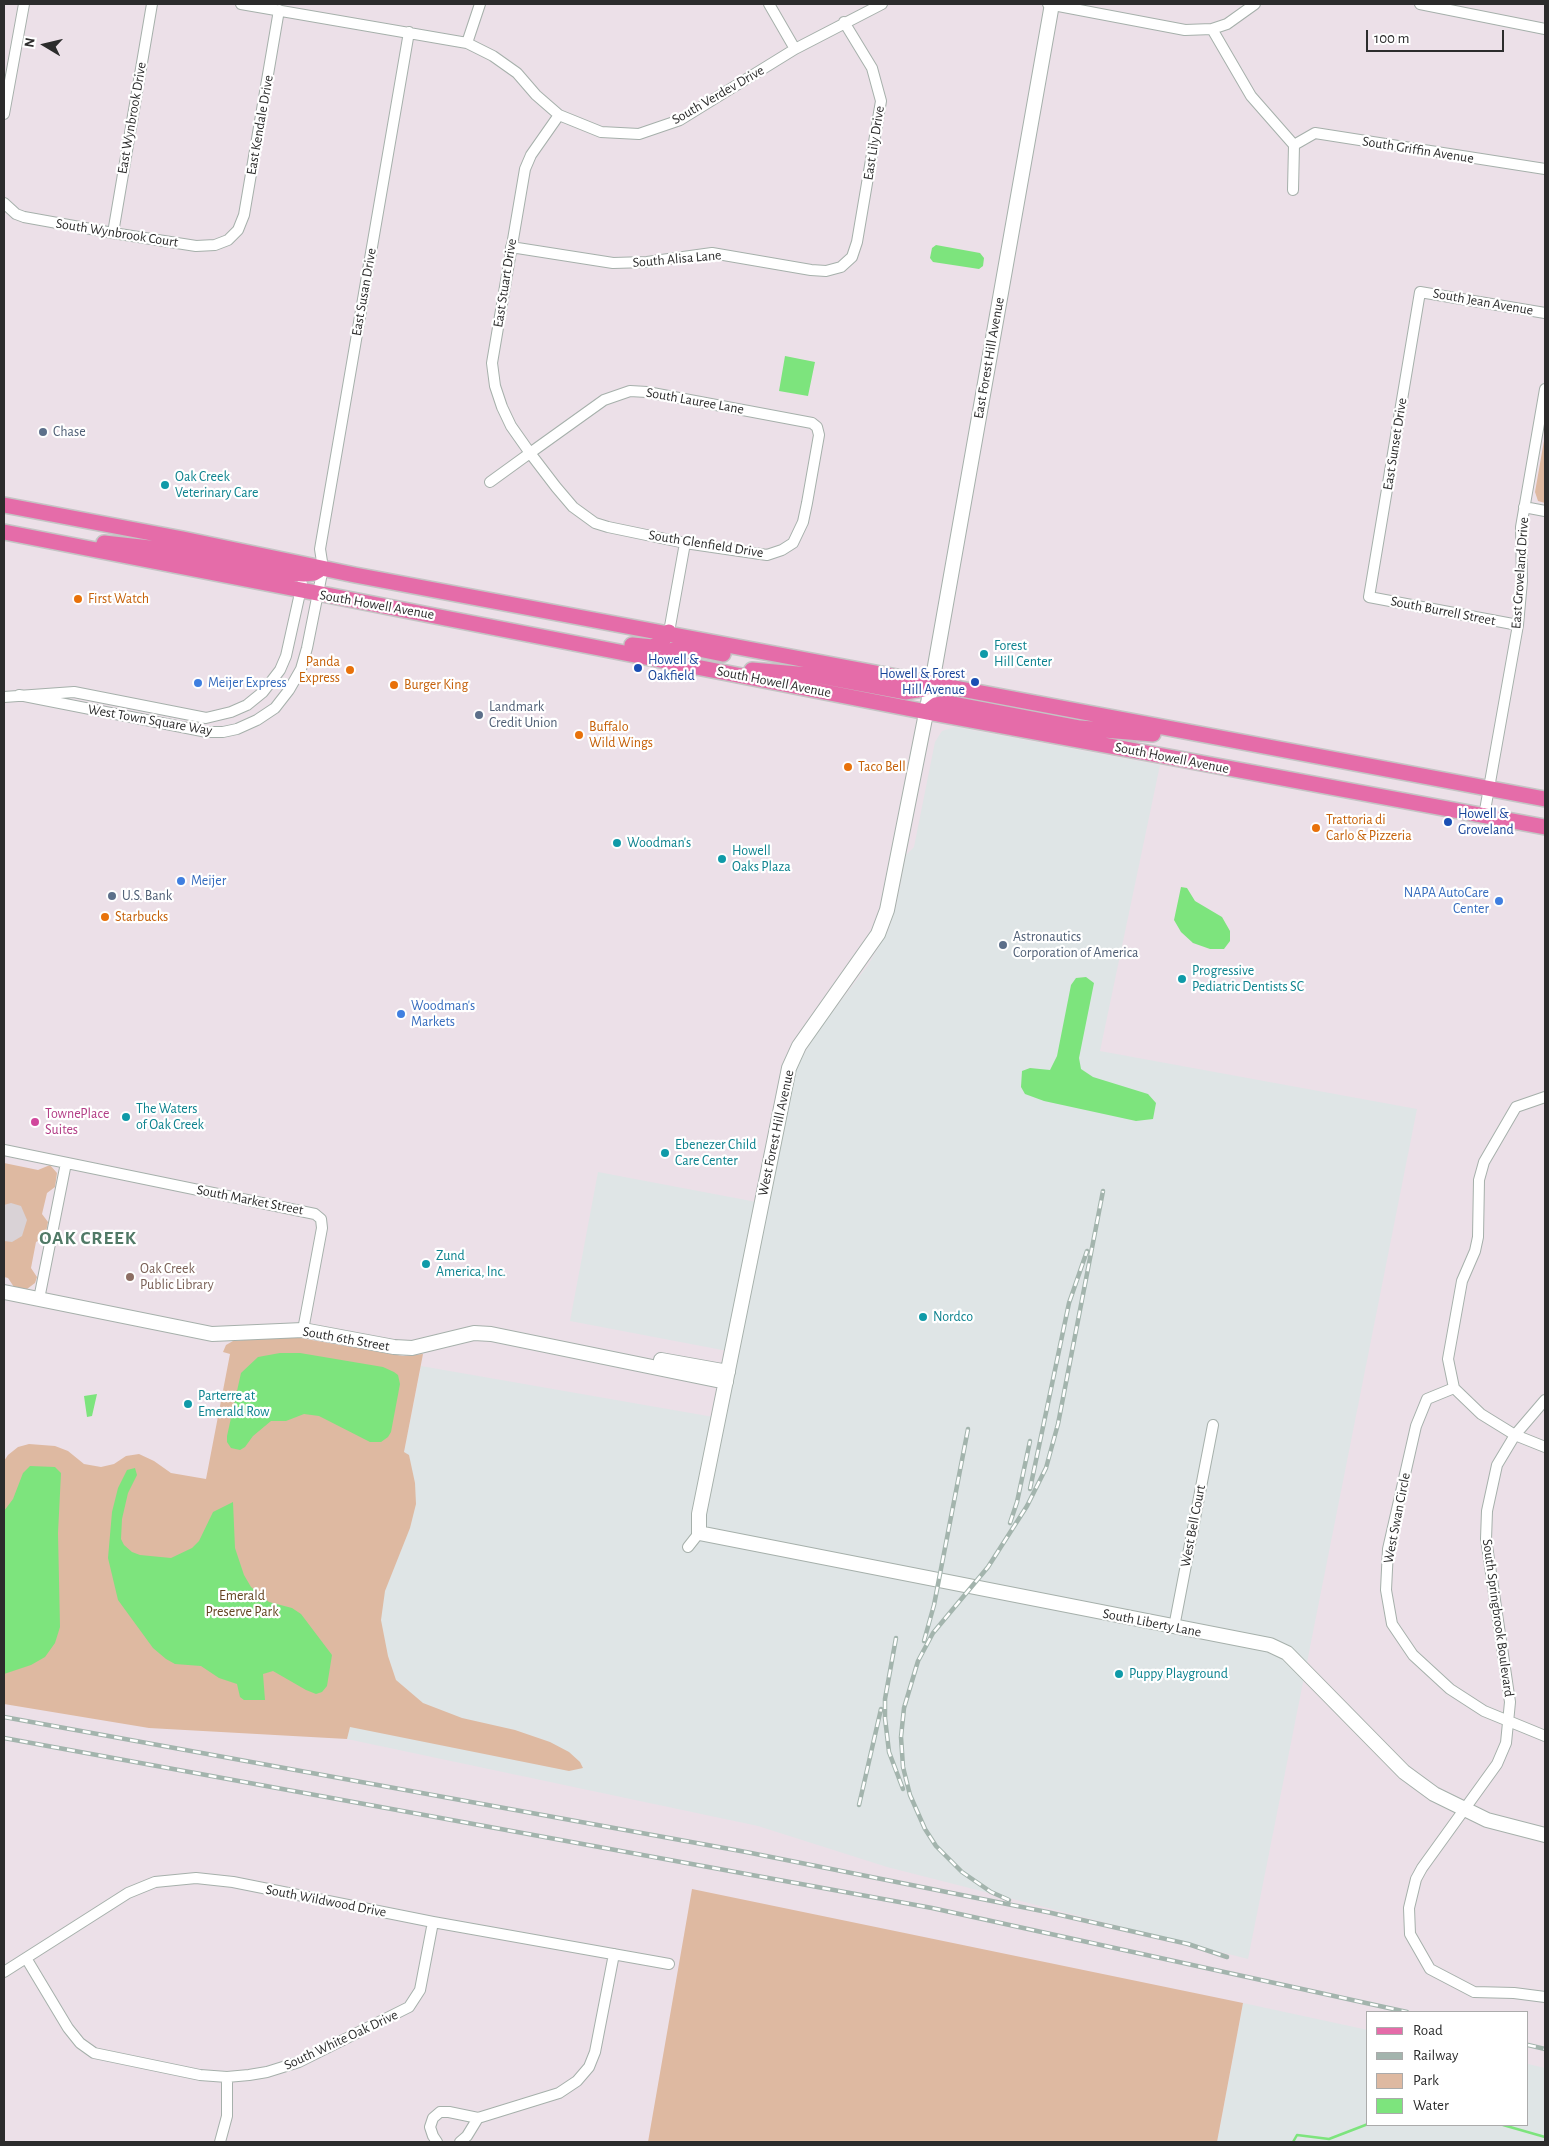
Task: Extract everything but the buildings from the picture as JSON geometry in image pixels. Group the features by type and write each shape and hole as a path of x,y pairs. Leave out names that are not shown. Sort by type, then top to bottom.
{"main road":[{"path":"4,506 305,569 314,573 322,568"},
{"name":"South Howell Avenue","path":"4,532 927,712 1545,827"},
{"path":"42,540 168,550 305,569"},
{"name":"South Howell Avenue","path":"322,568 669,632 804,660 1545,799"},
{"path":"553,639 598,638 649,648 661,642 669,632"},
{"path":"662,660 674,650 684,646 741,657 804,660"},
{"path":"702,668 795,673 905,692 922,689 932,684"},
{"path":"927,712 936,705 948,703 1080,728 1209,737"}],"street":[{"path":"4,114 24,4"},
{"name":"East Wynbrook Drive","path":"113,233 152,4"},
{"name":"South Verdev Drive","path":"241,4 467,43 492,56 517,73 536,95 559,115 601,132 639,134 680,120 795,49 882,4"},
{"path":"467,43 480,4"},
{"path":"769,4 795,49"},
{"path":"1051,4 1185,30 1212,29 1227,24 1255,4"},
{"name":"East Forest Hill Avenue","path":"927,712 1051,4"},
{"path":"1420,4 1545,29"},
{"name":"East Kendale Drive","path":"232,236 241,226 244,215 280,10"},
{"name":"East Lily Drive","path":"841,266 852,256 857,242 881,101 872,68 844,22"},
{"path":"1212,29 1251,96 1294,145 1293,190"},
{"name":"East Susan Drive","path":"322,568 320,552 409,32"},
{"name":"East Stuart Drive","path":"530,453 502,407 495,386 492,363 525,169 559,115"},
{"name":"South Griffin Avenue","path":"1294,145 1314,133 1545,169"},
{"name":"South Wynbrook Court","path":"4,203 24,217 196,246 216,245 232,236"},
{"name":"South Alisa Lane","path":"511,247 620,263 647,262 712,253 810,270 826,271 841,266"},
{"name":"South Jean Avenue","path":"1420,292 1545,314"},
{"name":"East Sunset Drive","path":"1369,597 1420,292"},
{"name":"East Groveland Drive","path":"1484,816 1518,625 1522,581 1520,537 1545,389"},
{"name":"South Lauree Lane","path":"490,482 604,400 630,391 647,392 812,423 817,427"},
{"name":"South Glenfield Drive","path":"530,453 573,507 595,523 685,543 767,555 782,550 792,543 803,522 819,435 817,427"},
{"path":"1524,507 1545,510"},
{"path":"669,632 685,543"},
{"path":"305,569 320,552"},
{"name":"West Town Square Way","path":"19,695 207,732 237,729 275,708 289,690 301,669 322,568"},
{"name":"West Town Square Way","path":"4,697 74,692 206,718 231,712 247,705 264,692 280,670 286,656 305,569"},
{"name":"South Burrell Street","path":"1369,597 1518,625"},
{"name":"West Forest Hill Avenue","path":"699,1533 699,1514 789,1068 799,1046 873,941 882,924 887,910 927,712"},
{"path":"1545,1097 1516,1107 1484,1162 1479,1180 1478,1237 1475,1251 1462,1281 1448,1359 1454,1388 1481,1414 1515,1434 1545,1447"},
{"path":"4,1150 66,1163 39,1299"},
{"name":"South Market Street","path":"66,1163 315,1214 321,1220 322,1228 303,1330"},
{"name":"South 6th Street","path":"4,1292 212,1334 303,1330 394,1347 412,1348 474,1333 491,1334 628,1361 662,1360 727,1377"},
{"name":"West Swan Circle","path":"1454,1388 1427,1399 1416,1426 1388,1549 1386,1590 1392,1624 1413,1655 1450,1689 1484,1711 1545,1736"},
{"name":"South Springbrook Boulevard","path":"1545,1400 1515,1434 1497,1465 1487,1510 1486,1539 1510,1702 1506,1743 1497,1764 1416,1879 1409,1908 1410,1934 1430,1970 1474,1992 1514,1992 1545,1996"},
{"name":"West Bell Court","path":"1174,1627 1213,1425"},
{"path":"688,1548 699,1533"},
{"name":"South Liberty Lane","path":"699,1533 1270,1645 1287,1654 1404,1772 1434,1794 1464,1810 1511,1828 1545,1835"},
{"name":"South Wildwood Drive","path":"4,1972 128,1893 155,1882 183,1878 233,1882 434,1922 669,1964"},
{"name":"South White Oak Drive","path":"26,1958 68,2028 88,2050 109,2057 200,2075 227,2077 258,2074 285,2067 400,2013 416,1999 422,1982 434,1922"},
{"path":"437,2142 432,2136 430,2127 436,2114 449,2112 478,2118 559,2093 569,2088 583,2074 595,2052 614,1954"},
{"path":"220,2142 228,2116 227,2077"},
{"path":"460,2142 468,2136 478,2118"}],"shaded area":[{"path":"955,727 1160,765 1100,1051 1417,1109 1248,1959 887,1867 758,1826 347,1739 421,1366 725,1419 738,1353 570,1321 598,1172 767,1204 795,1070 815,1035 868,965 888,931 896,907 906,855 914,847 935,742 942,731"},
{"path":"11,1203 21,1206 27,1220 22,1236 12,1242 4,1241 4,1205"},
{"path":"1243,2003 1366,2030 1366,2126 1529,2126 1529,2064 1545,2068 1545,2142 1217,2142"}],"green space":[{"path":"1545,435 1545,503 1538,501 1535,492"},
{"path":"4,1163 38,1170 50,1165 57,1173 55,1187 47,1193 42,1214 48,1222 45,1237 36,1242 31,1268 37,1277 35,1283 27,1289 14,1287 8,1278 4,1277"},
{"name":"Emerald Preserve Park","path":"289,1336 403,1356 423,1354 404,1452 409,1455 415,1483 416,1504 410,1528 385,1591 381,1620 388,1656 396,1680 423,1703 462,1718 515,1730 550,1742 569,1752 580,1762 583,1768 569,1771 350,1727 347,1739 149,1728 4,1704 4,1461 8,1455 18,1447 29,1444 55,1446 68,1451 84,1464 101,1467 114,1464 126,1456 139,1454 154,1461 171,1473 206,1479 230,1354 223,1352 226,1345 233,1341"},
{"path":"692,1889 1243,2003 1217,2142 648,2142"}],"water":[{"path":"936,245 980,253 984,258 983,266 979,269 933,262 930,258 932,248"},
{"path":"785,356 815,362 808,396 779,391"},
{"path":"1181,887 1187,888 1195,901 1222,917 1230,931 1230,941 1224,949 1210,949 1193,943 1181,932 1174,920"},
{"path":"1086,977 1094,983 1079,1058 1081,1069 1093,1077 1148,1094 1156,1103 1153,1119 1136,1121 1044,1101 1025,1094 1021,1087 1022,1071 1030,1068 1050,1070 1057,1056 1071,985 1076,978"},
{"path":"280,1353 300,1353 383,1367 398,1375 400,1384 391,1432 388,1437 381,1442 370,1442 319,1416 304,1414 286,1421 271,1421 253,1436 245,1447 240,1450 231,1448 227,1442 227,1436 241,1373 258,1357"},
{"path":"97,1394 92,1416 87,1417 84,1396"},
{"path":"30,1466 55,1467 61,1473 58,1533 60,1627 55,1643 45,1657 31,1665 4,1674 4,1511 13,1499 23,1473"},
{"path":"135,1468 137,1475 128,1493 122,1519 121,1539 124,1545 132,1552 140,1555 171,1558 192,1548 199,1541 213,1512 233,1502 235,1548 244,1575 251,1587 269,1602 292,1608 301,1614 332,1655 327,1686 322,1692 316,1694 306,1690 273,1671 263,1674 265,1700 244,1700 240,1697 237,1684 219,1678 201,1666 175,1664 153,1648 118,1600 108,1558 112,1512 118,1488 127,1470"}],"waterway":[{"path":"1293,2142 1297,2135 1329,2139 1366,2125"},
{"path":"1506,2126 1545,2137"}],"railway":[{"path":"1009,1900 991,1892 962,1872 936,1846 925,1829 910,1795 903,1767 901,1737 904,1708 918,1661 933,1633 988,1567 1027,1506 1046,1468 1058,1424 1103,1191"},
{"path":"1030,1489 1069,1303 1087,1251"},
{"path":"924,1641 934,1605 968,1429"},
{"path":"1010,1523 1017,1502 1030,1441"},
{"path":"896,1638 885,1699 885,1718 889,1752 903,1789"},
{"path":"859,1805 881,1709"},
{"path":"4,1717 746,1852 1047,1912 1188,1944 1227,1957"},
{"path":"4,1738 932,1908 1402,2011"},
{"path":"1529,2045 1545,2049"}],"place":[{"name":"Chase","path":"43,432"},
{"name":"Oak Creek Veterinary Care","path":"165,485"},
{"name":"First Watch","path":"78,599"},
{"name":"Forest Hill Center","path":"984,654"},
{"name":"Howell & Oakfield","path":"638,668"},
{"name":"Panda Express","path":"350,670"},
{"name":"Howell & Forest Hill Avenue","path":"975,682"},
{"name":"Meijer Express","path":"198,683"},
{"name":"Burger King","path":"394,685"},
{"name":"Landmark Credit Union","path":"479,715"},
{"name":"Buffalo Wild Wings","path":"579,735"},
{"name":"Taco Bell","path":"848,767"},
{"name":"Howell & Groveland","path":"1448,822"},
{"name":"Trattoria di Carlo & Pizzeria","path":"1316,828"},
{"name":"Woodman's","path":"617,843"},
{"name":"Howell Oaks Plaza","path":"722,859"},
{"name":"Meijer","path":"181,881"},
{"name":"U.S. Bank","path":"112,896"},
{"name":"NAPA AutoCare Center","path":"1499,901"},
{"name":"Starbucks","path":"105,917"},
{"name":"Astronautics Corporation of America","path":"1003,945"},
{"name":"Progressive Pediatric Dentists SC","path":"1182,979"},
{"name":"Woodman's Markets","path":"401,1014"},
{"name":"The Waters of Oak Creek","path":"126,1117"},
{"name":"TownePlace Suites","path":"35,1122"},
{"name":"Ebenezer Child Care Center","path":"665,1153"},
{"name":"Zund America, Inc.","path":"426,1264"},
{"name":"Oak Creek Public Library","path":"130,1277"},
{"name":"Nordco","path":"923,1317"},
{"name":"Parterre at Emerald Row","path":"188,1404"},
{"name":"Puppy Playground","path":"1119,1674"}],"district":[{"name":"OAK CREEK","path":"88,1238"}]}
